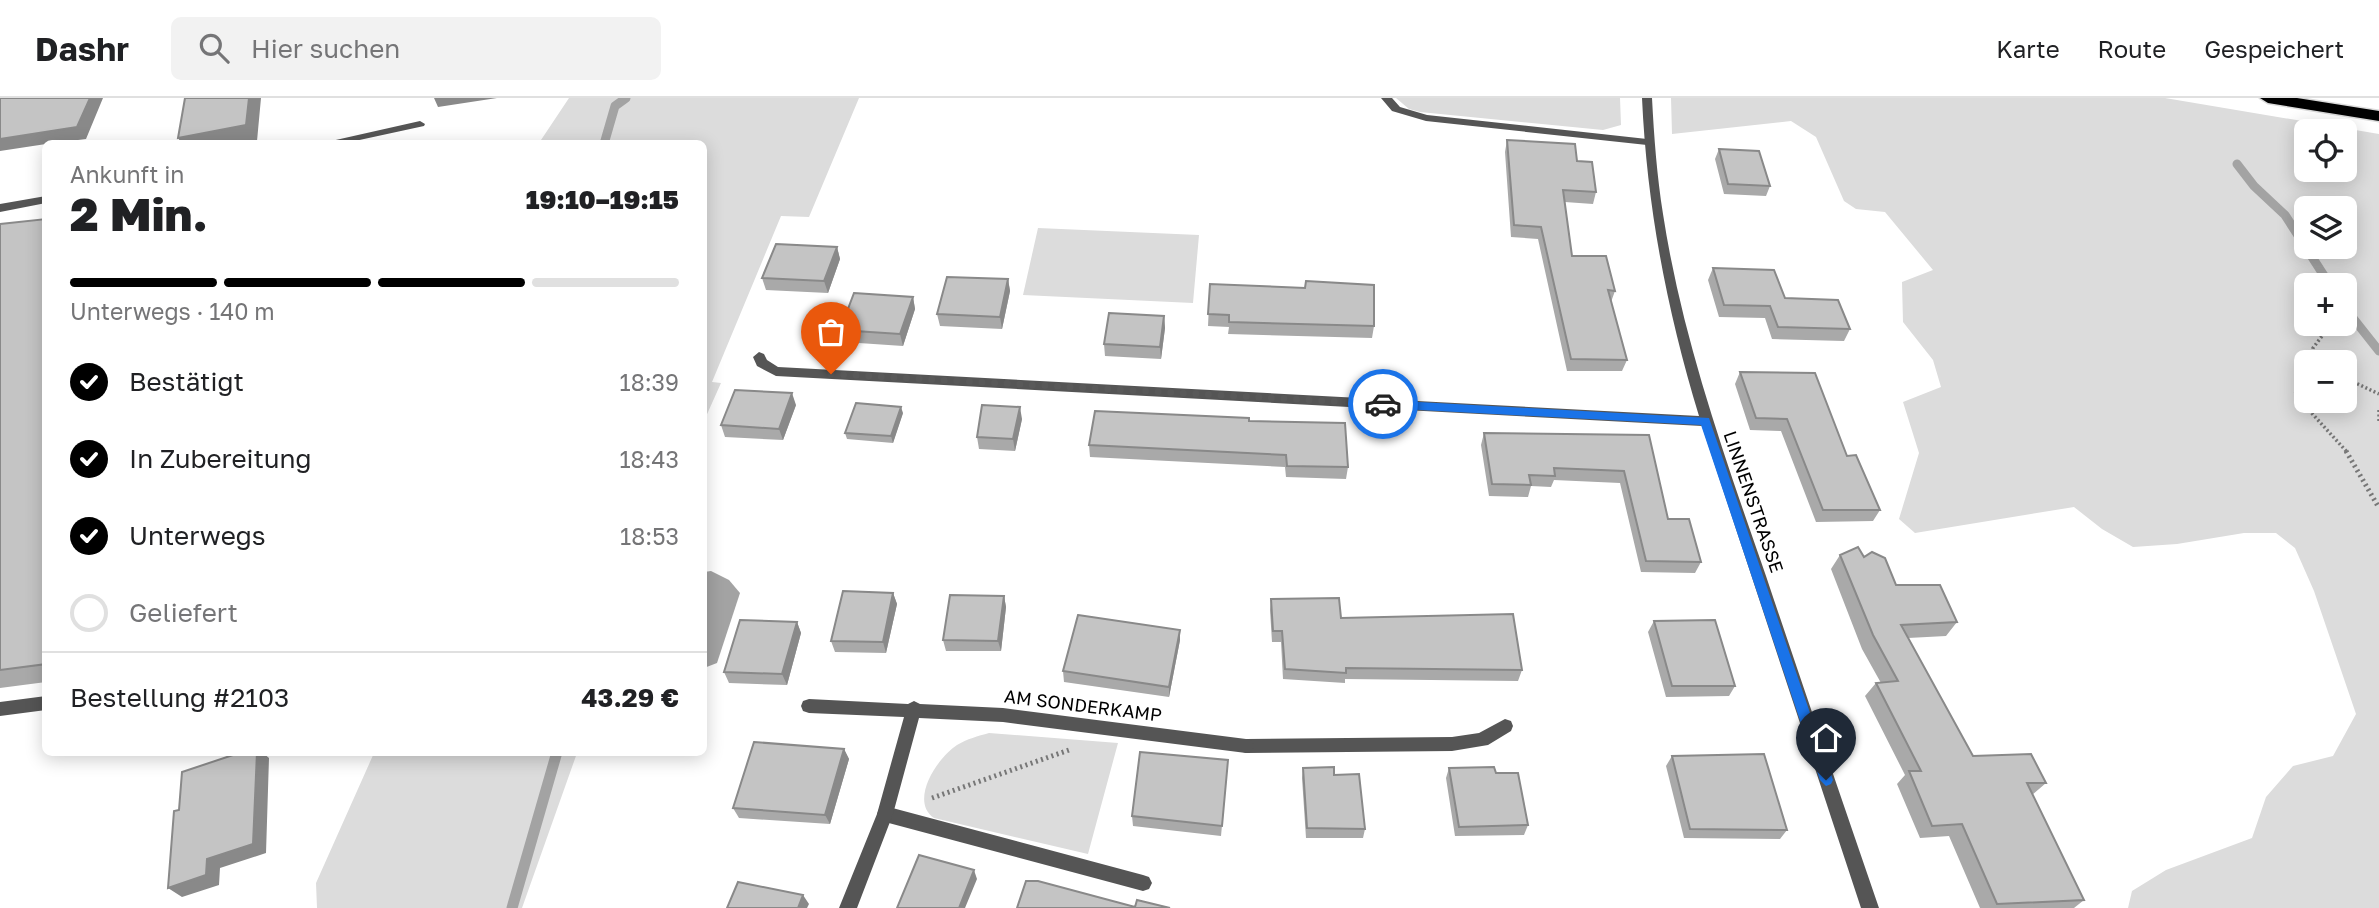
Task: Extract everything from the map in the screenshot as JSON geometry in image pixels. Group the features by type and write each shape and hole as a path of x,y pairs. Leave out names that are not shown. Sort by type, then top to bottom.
{"highway":[{"path":"2269,98 2379,116"}],"street":[{"path":"1386,98 1396,109 1426,118 1647,142"},
{"name":"LINNENSTRASSE","path":"1647,98 1647,142 1664,249 1705,421 1870,908"},
{"path":"342,140 420,124"},
{"path":"0,208 42,200"},
{"path":"759,357 762,363 776,371 1705,421"},
{"path":"0,709 42,704"},
{"name":"AM SONDERKAMP","path":"809,706 914,708 1003,715 1247,746 1452,744 1482,740 1505,726"},
{"path":"848,908 885,814 914,708"},
{"path":"885,814 1143,883"}],"path":[{"path":"2357,384 2379,394"},
{"path":"2379,410 2379,422"},
{"path":"2311,413 2352,457 2379,508"},
{"path":"885,814 1075,748"}],"shaded area":[{"path":"569,98 859,98 809,217 781,216 712,382 721,383 707,414 707,140 541,140"},
{"path":"1396,98 1620,98 1621,125 1603,130 1420,112 1409,109"},
{"path":"1671,98 2165,98 2294,120 2294,182 2357,182 2357,130 2379,134 2379,908 2128,908 2132,891 2166,870 2252,838 2266,797 2293,766 2333,756 2356,714 2314,591 2295,548 2276,533 2244,533 2177,544 2133,547 2102,529 2074,507 1915,533 1899,519 1919,453 1903,402 1941,387 1933,360 1903,322 1902,282 1933,270 1885,212 1856,209 1844,201 1816,137 1791,121 1672,134"},
{"path":"1038,228 1199,235 1193,303 1023,295"},
{"path":"707,572 729,580 740,593 717,663 707,667"},
{"path":"989,733 1118,743 1088,854 934,818 927,811 925,791 941,760 961,743"},
{"path":"373,756 576,756 522,908 317,908 316,883"}],"building":[{"path":"0,98 90,98 77,127 0,139"},
{"path":"185,98 249,98 246,125 178,138"},
{"path":"1507,140 1575,144 1577,161 1592,162 1596,192 1563,190 1572,256 1606,256 1615,291 1608,290 1627,360 1571,359 1541,227 1514,225"},
{"path":"1719,149 1759,151 1770,186 1728,184"},
{"path":"42,219 42,665 0,670 0,224"},
{"path":"776,244 837,247 824,281 762,278"},
{"path":"1713,268 1774,270 1785,298 1838,300 1850,329 1778,327 1770,306 1724,305"},
{"path":"947,277 1008,279 1000,317 937,314"},
{"path":"1306,281 1374,285 1374,326 1229,322 1229,315 1208,314 1210,284 1305,288"},
{"path":"854,293 913,297 900,334 840,330"},
{"path":"1109,313 1164,316 1160,347 1104,344"},
{"path":"1740,372 1815,373 1847,456 1856,455 1880,510 1823,510 1787,419 1756,418"},
{"path":"735,390 792,393 779,429 721,425"},
{"path":"856,403 901,407 891,436 845,433"},
{"path":"982,405 1020,407 1013,439 977,437"},
{"path":"1095,411 1249,418 1249,421 1345,423 1348,467 1287,466 1286,455 1089,445"},
{"path":"1484,433 1649,435 1668,519 1689,519 1701,562 1646,561 1624,471 1554,468 1555,476 1529,475 1531,485 1492,484"},
{"path":"1858,547 1864,557 1872,552 1885,558 1896,585 1940,585 1957,622 1901,625 1973,756 2031,754 2046,783 2027,783 2084,900 1997,904 1962,824 1932,826 1909,771 1921,771 1876,683 1898,681 1873,635 1840,555"},
{"path":"843,591 893,593 883,642 831,641"},
{"path":"950,595 1004,596 998,641 943,640"},
{"path":"1339,598 1341,618 1513,614 1522,670 1346,668 1346,673 1285,669 1282,631 1273,631 1271,599"},
{"path":"1078,615 1180,630 1169,687 1063,671"},
{"path":"740,620 797,622 782,674 724,672"},
{"path":"1715,620 1735,686 1672,686 1654,621"},
{"path":"754,742 844,749 825,815 733,808"},
{"path":"1140,752 1228,760 1222,826 1132,816"},
{"path":"1764,754 1787,830 1690,829 1672,756"},
{"path":"230,756 257,756 253,844 207,859 206,875 168,888 174,811 179,810 182,772"},
{"path":"1334,767 1334,775 1359,774 1365,829 1307,828 1303,768"},
{"path":"1494,767 1496,773 1518,773 1528,825 1459,827 1449,768"},
{"path":"919,855 974,870 959,908 897,908"},
{"path":"1026,881 1038,881 1135,907 1137,900 1170,908 1017,908"},
{"path":"738,882 803,895 798,908 727,908"}],"waterway":[{"path":"605,140 615,106 626,98"},
{"path":"2237,164 2254,186 2285,215 2322,273"},
{"path":"2357,323 2379,351"},
{"path":"512,908 556,756"}],"way so far":[{"path":"831,374 1383,404"}],"route":[{"path":"1383,404 1705,421 1826,780"}]}
